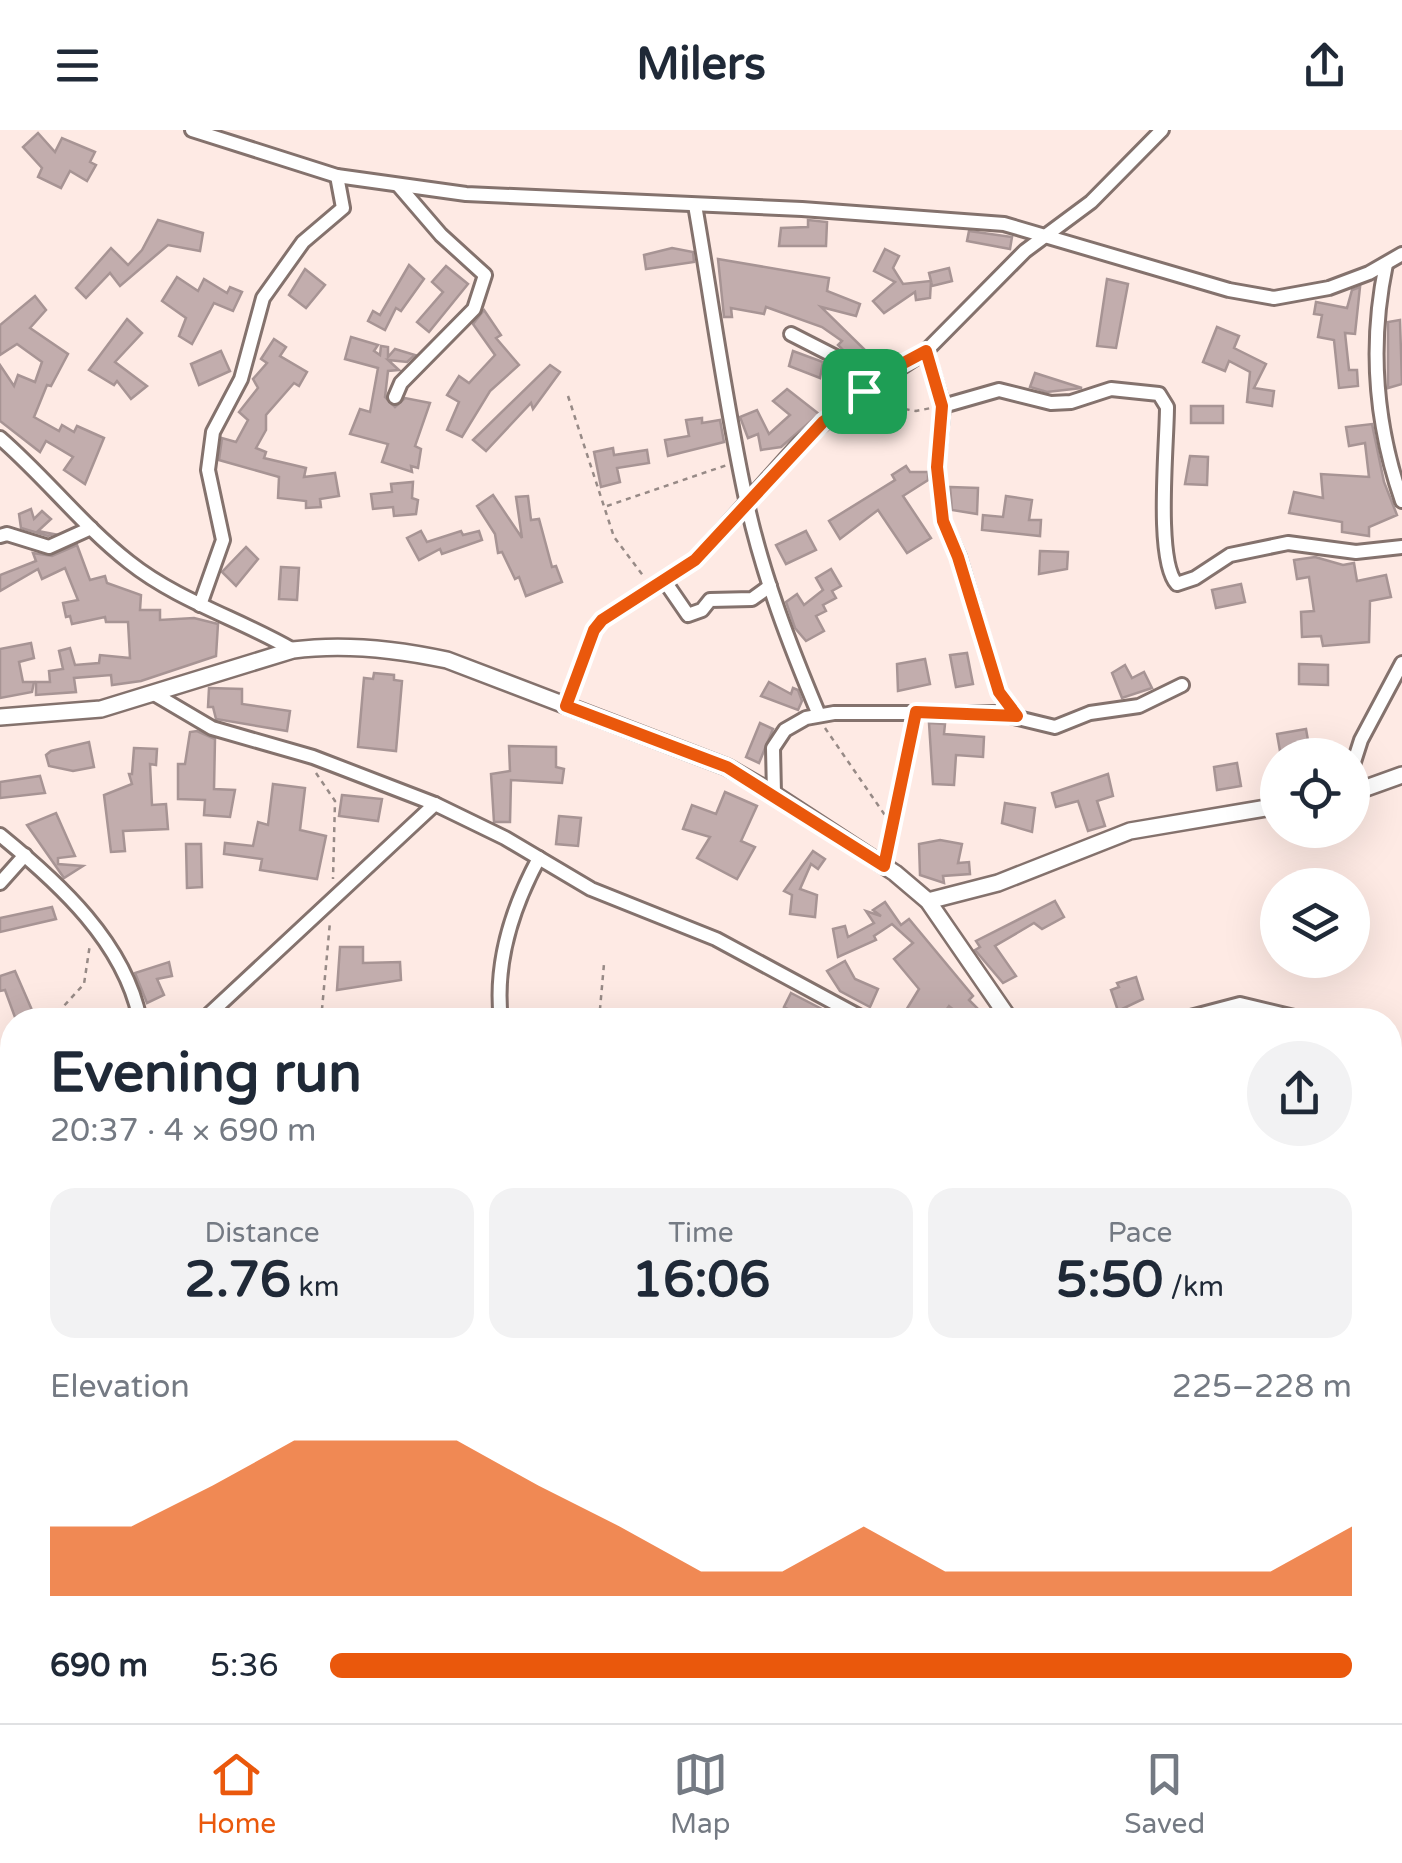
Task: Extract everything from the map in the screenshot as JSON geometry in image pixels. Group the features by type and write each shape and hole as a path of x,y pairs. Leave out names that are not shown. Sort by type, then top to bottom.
{"street":[{"path":"192,130 338,176 466,194 969,220 1046,237 1229,290 1274,298 1314,293 1402,254"},
{"path":"566,706 594,630 610,614 660,586 720,537 799,444 848,402 926,351 1025,251 1091,202 1162,130"},
{"path":"200,605 223,540 208,470 213,432 241,379 263,298 303,242 343,208 338,176"},
{"path":"395,397 402,383 474,308 485,275 440,235 398,184"},
{"path":"695,205 747,502 792,656 809,681 819,715"},
{"path":"1386,264 1376,310 1374,366 1390,461 1402,501"},
{"path":"791,334 840,358 864,391"},
{"path":"926,351 942,406 937,467 943,521 958,557 999,692 1017,716"},
{"path":"942,406 1008,389 1051,403 1071,402 1110,389 1159,394 1167,407 1162,546 1168,573 1176,584 1194,578 1230,555 1288,543 1356,552 1402,547"},
{"path":"0,438 130,563 200,605 250,625 294,650"},
{"path":"0,536 7,534 49,547 91,528"},
{"path":"660,586 688,615 702,610 710,600 752,599 770,586"},
{"path":"0,717 102,710 294,650 326,646 408,651 447,660 727,767 774,794 884,866 928,901 1002,1008"},
{"path":"1363,738 1402,663"},
{"path":"774,794 772,760 777,739 796,723 819,715 916,712 1017,716 1055,727 1090,713 1139,706 1182,685"},
{"path":"156,695 212,728 314,757 435,804 590,888 716,940 846,1008"},
{"path":"1370,787 1402,775"},
{"path":"217,1008 435,804"},
{"path":"928,901 998,883 1130,831 1260,809"},
{"path":"0,835 93,928 124,970 136,1008"},
{"path":"0,882 25,856"},
{"path":"500,1008 499,978 512,916 539,858"},
{"path":"1225,1008 1240,1004 1257,1008"}],"path":[{"path":"568,396 580,423 596,490 606,507 614,537 660,586"},
{"path":"848,402 916,411 942,406"},
{"path":"606,507 711,468 740,463"},
{"path":"884,866 916,712"},
{"path":"819,715 830,738 892,826"},
{"path":"62,1008 84,984 93,928"},
{"path":"600,1008 604,964"}],"building":[{"path":"38,133 55,152 62,138 95,152 90,162 96,165 87,181 70,171 61,188 38,177 42,168 23,147"},
{"path":"158,220 203,233 200,251 168,245 120,286 110,273 86,298 76,288 111,248 128,265 142,250"},
{"path":"808,220 827,222 826,246 779,246 781,228 808,227"},
{"path":"969,231 1012,237 1010,249 967,241"},
{"path":"672,248 693,252 694,262 646,269 644,255"},
{"path":"885,249 899,256 893,268 903,284 931,281 930,298 916,300 915,292 884,313 873,301 895,282 874,271"},
{"path":"718,259 829,278 827,291 860,304 856,316 821,307 865,350 854,361 838,345 842,341 822,327 766,307 764,314 731,308 732,317 724,317"},
{"path":"409,265 424,279 401,311 396,308 385,330 368,321 373,311 380,315"},
{"path":"446,266 468,284 429,332 417,322 443,292 432,282"},
{"path":"949,268 952,281 932,286 929,273"},
{"path":"305,269 325,285 306,308 289,295"},
{"path":"177,277 198,291 204,279 227,293 230,287 242,292 233,311 214,303 192,344 179,336 186,318 162,301"},
{"path":"1107,279 1128,284 1116,348 1097,346"},
{"path":"1360,287 1355,334 1345,333 1349,370 1357,370 1358,386 1339,388 1334,340 1318,337 1322,315 1314,314 1316,302 1347,308 1352,290"},
{"path":"35,296 46,310 30,328 68,354 51,386 47,385 34,417 59,431 62,425 74,432 77,426 104,438 85,484 64,470 73,457 46,441 40,452 0,421 0,365 14,386 18,375 35,382 42,362 17,344 0,355 0,325"},
{"path":"484,310 501,335 496,338 519,365 490,391 462,437 447,430 459,402 447,395 459,376 469,383 495,355 473,324"},
{"path":"127,319 142,333 115,362 147,386 131,399 117,381 114,385 89,370"},
{"path":"1400,320 1402,384 1388,388 1388,322"},
{"path":"1217,327 1239,336 1234,348 1266,364 1254,388 1274,391 1272,406 1247,402 1250,372 1229,361 1225,371 1203,362"},
{"path":"351,337 378,345 374,351 380,355 381,346 388,347 388,357 395,349 415,355 407,362 388,360 399,370 388,371 385,397 395,407 405,398 430,403 415,446 421,449 418,468 411,466 412,472 382,462 388,444 350,434 360,409 370,412 378,368 345,359"},
{"path":"274,339 286,347 280,356 307,372 299,386 294,383 266,415 266,430 256,448 266,452 264,458 306,468 304,477 335,473 339,496 320,499 321,507 306,508 306,501 278,498 279,477 219,460 222,438 236,442 248,420 239,412 258,388 253,379 267,363 261,359"},
{"path":"221,351 230,371 199,385 191,364"},
{"path":"793,351 823,362 820,378 789,366"},
{"path":"550,365 560,372 533,409 531,403 486,451 473,440"},
{"path":"1035,373 1082,388 1047,392 1030,387"},
{"path":"787,389 819,414 781,447 761,450 758,434 748,438 740,417 757,410 769,434 790,415 773,401"},
{"path":"1191,406 1223,406 1223,423 1191,423"},
{"path":"702,418 702,423 720,420 724,442 668,456 665,440 689,436 686,420"},
{"path":"1372,424 1384,482 1397,515 1369,527 1369,536 1342,532 1342,522 1289,513 1294,492 1323,498 1321,474 1369,477 1365,443 1349,446 1346,427"},
{"path":"613,448 614,455 647,450 649,463 617,468 620,482 601,487 594,452"},
{"path":"1190,456 1208,457 1207,485 1185,484"},
{"path":"906,466 910,472 928,472 928,480 903,496 931,538 907,553 878,510 840,539 829,521 895,480 892,475"},
{"path":"413,482 412,498 418,500 416,514 394,516 393,507 373,509 371,494 392,492 391,484"},
{"path":"950,487 978,488 977,514 952,510"},
{"path":"493,495 522,538 516,497 528,496 531,520 539,519 552,567 556,566 562,582 526,596 519,577 515,579 502,552 498,553 495,534 477,506"},
{"path":"1006,496 1032,500 1029,520 1041,520 1040,536 982,530 983,515 1003,517"},
{"path":"31,509 34,519 42,511 51,519 38,531 54,534 48,536 21,528 19,514"},
{"path":"421,531 427,542 461,531 463,535 479,531 482,540 442,554 440,549 419,560 407,538"},
{"path":"806,531 816,550 786,564 776,545"},
{"path":"77,545 90,580 105,576 107,583 141,595 140,610 160,610 160,620 194,618 218,624 216,656 141,681 112,685 111,675 74,678 76,692 36,695 36,682 50,682 49,671 63,669 59,651 70,648 75,665 99,663 100,655 130,658 128,622 106,622 105,617 72,624 70,616 66,617 63,603 78,600 65,568 42,579 38,569 0,591 0,575 36,561 33,553 52,556"},
{"path":"246,547 258,559 236,586 222,572"},
{"path":"1040,551 1068,552 1067,569 1039,574"},
{"path":"1315,557 1343,565 1354,563 1357,581 1386,575 1391,597 1370,601 1369,642 1323,646 1321,636 1302,637 1301,612 1314,611 1309,577 1297,579 1294,560"},
{"path":"281,567 299,568 297,600 279,599"},
{"path":"831,569 841,586 832,591 836,598 823,605 826,611 816,616 824,631 806,641 795,628 786,602 797,594 804,605 823,590 816,578"},
{"path":"1241,584 1245,602 1216,608 1212,590"},
{"path":"31,643 34,658 19,662 23,682 34,682 32,692 0,698 0,649"},
{"path":"967,653 973,684 956,687 950,655"},
{"path":"925,659 930,684 898,691 897,664"},
{"path":"1299,664 1328,665 1328,685 1299,684"},
{"path":"1125,665 1132,678 1144,672 1152,688 1122,698 1112,673"},
{"path":"374,673 394,675 394,680 402,681 396,751 358,747 364,678 373,679"},
{"path":"769,682 791,694 793,688 798,690 802,701 798,710 761,696"},
{"path":"209,688 242,689 242,704 290,711 287,731 216,719 213,707 208,707"},
{"path":"760,723 773,729 759,763 746,757"},
{"path":"929,723 945,724 944,734 984,737 983,757 956,755 954,785 933,784"},
{"path":"1306,729 1308,738 1278,738 1277,734"},
{"path":"190,732 215,739 214,789 235,790 230,817 204,815 205,800 178,799 178,764 185,764"},
{"path":"89,742 94,767 73,771 49,766 46,755 51,751"},
{"path":"509,746 556,747 556,767 564,769 562,783 511,780 510,822 494,822 491,774 510,771"},
{"path":"134,748 157,749 156,765 150,764 152,805 166,804 168,829 123,831 125,851 111,852 104,795 132,784 129,774"},
{"path":"1237,763 1241,786 1217,790 1214,767"},
{"path":"1108,774 1113,796 1097,801 1105,826 1088,831 1078,801 1056,807 1052,793"},
{"path":"40,776 45,793 0,798 0,782"},
{"path":"273,784 305,788 300,830 326,836 317,879 260,870 262,859 224,854 225,843 253,846 258,822 268,825"},
{"path":"725,792 757,806 741,841 755,847 737,879 697,858 710,837 683,829 692,805 716,814"},
{"path":"342,795 382,799 378,821 339,816"},
{"path":"1005,803 1035,808 1032,832 1002,823"},
{"path":"56,813 75,856 58,858 58,864 83,866 64,878 27,825"},
{"path":"559,816 581,818 578,846 556,844"},
{"path":"940,840 962,844 958,863 969,862 970,874 943,876 944,883 920,875 919,844"},
{"path":"186,844 201,844 202,887 187,888"},
{"path":"813,851 825,859 818,869 811,864 800,889 817,895 815,917 790,914 792,895 784,891"},
{"path":"1055,901 1064,917 1042,929 1034,923 995,946 1016,976 1003,983 975,950 980,947 976,941"},
{"path":"885,902 901,925 909,919 973,996 969,1000 977,1008 907,1008 919,989 894,959 913,943 892,924 874,936 876,940 838,957 833,929 845,926 848,937 874,923 866,911 881,916 873,910"},
{"path":"52,907 56,919 0,932 0,918"},
{"path":"340,947 363,947 363,963 400,962 401,980 337,990"},
{"path":"845,961 855,979 878,989 870,1007 840,991 827,971"},
{"path":"169,962 172,976 157,979 164,995 147,1003 135,973"},
{"path":"15,971 31,1008 12,1008 5,990 0,991 0,976"},
{"path":"1136,977 1143,999 1117,1008 1111,990 1119,987 1117,983"},
{"path":"791,993 820,1008 786,1008"}],"route":[{"path":"926,351 936,373 942,406 937,467 943,521 958,557 999,692 1017,716 916,712 884,866 727,767 566,706 594,630 602,620 666,583 695,560 720,537 799,444 864,391 926,351"}]}
